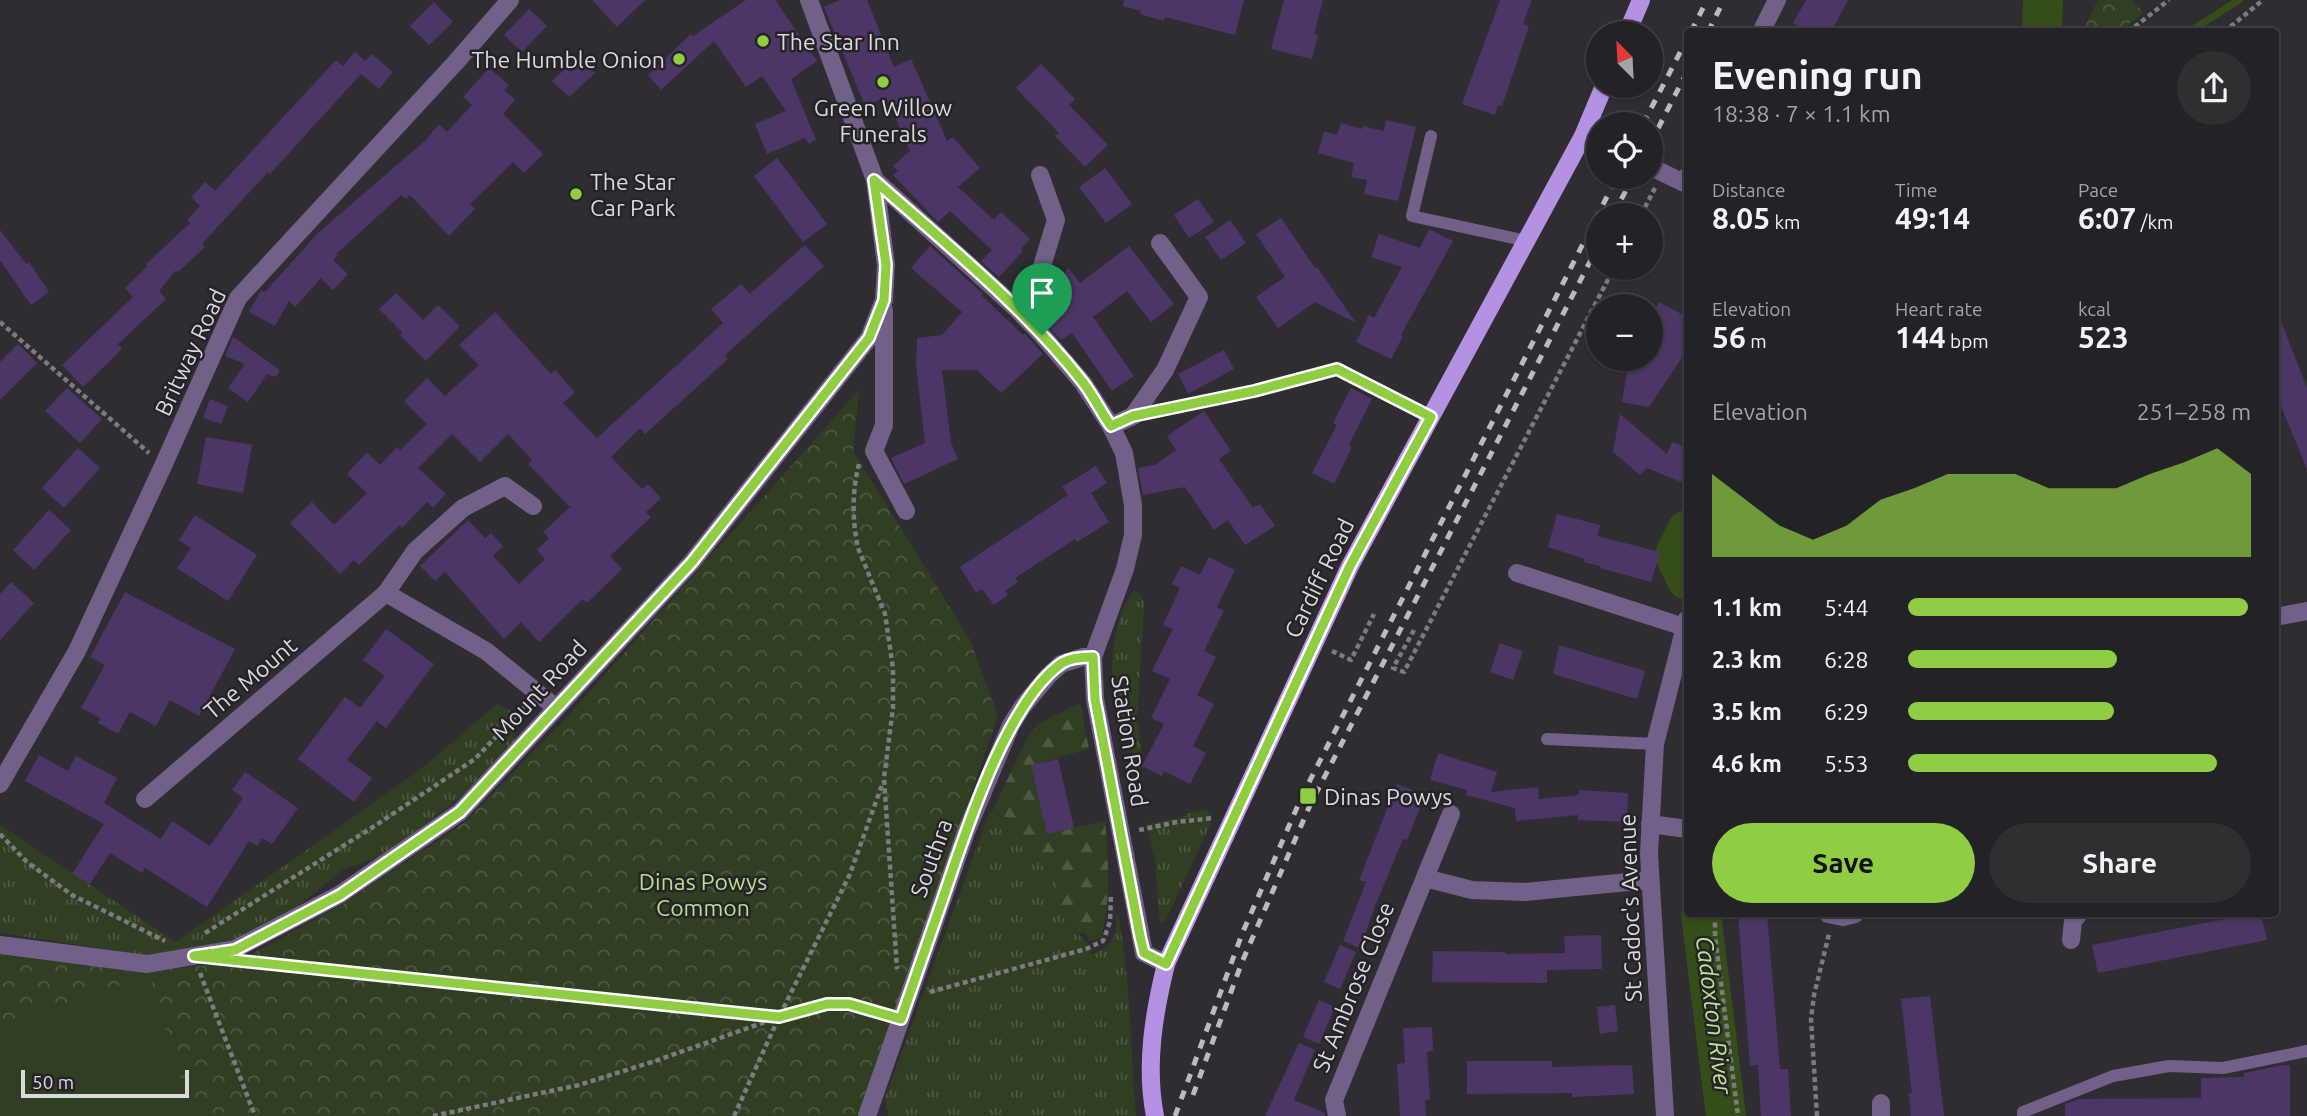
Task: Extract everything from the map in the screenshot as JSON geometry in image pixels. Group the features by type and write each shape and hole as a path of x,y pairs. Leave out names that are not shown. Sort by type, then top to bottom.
{"main road":[{"path":"1632,21 1641,0"},
{"name":"Cardiff Road","path":"1155,1116 1151,1063 1154,1013 1166,964 1350,566 1527,241 1586,145"}],"street":[{"name":"Britway Road","path":"0,784 76,651 238,298 510,0"},
{"name":"Station Road","path":"809,0 874,180 1016,308 1083,383 1111,426 1124,453 1133,505 1133,536 1125,569 1093,657 1095,699 1144,953 1166,964"},
{"path":"1763,28 1777,0"},
{"path":"1663,173 1684,183"},
{"path":"1016,308 1039,276 1056,220 1040,175"},
{"name":"Mount Road","path":"0,945 146,964 235,950 340,895 460,812 692,562 869,338 884,300 886,265 874,180"},
{"path":"1111,426 1133,416 1165,370 1199,297 1160,243"},
{"path":"884,300 884,425 874,451 906,511"},
{"name":"The Mount","path":"145,799 386,593 415,551 463,508 505,486 533,506"},
{"path":"1517,573 1684,623"},
{"path":"386,593 486,651 555,707"},
{"path":"2279,616 2307,611"},
{"name":"St Cadoc's Avenue","path":"1665,1116 1649,880 1650,824 1655,744 1684,627"},
{"name":"Southra","path":"872,1112 908,998 966,832 1011,725 1023,706 1061,664 1093,657"},
{"name":"St Ambrose Close","path":"1337,1116 1334,1100 1451,814"},
{"path":"1650,824 1684,829"},
{"path":"1425,878 1472,890 1524,892 1649,880"},
{"path":"2071,940 2073,922 2077,917"}],"lane":[{"path":"1432,136 1412,216 1527,241"},
{"path":"1547,739 1655,744"},
{"path":"2023,1116 2023,1112 2113,1076 2169,1066 2223,1068 2307,1051"}],"path":[{"path":"2133,28 2169,0"},
{"path":"2229,28 2263,0"},
{"path":"1414,630 1393,668 1404,672 1608,280"},
{"path":"0,322 163,466"},
{"path":"1133,416 1254,391 1337,369 1431,417"},
{"path":"874,451 862,456 853,486 858,548 885,614 893,668 893,708 884,778 899,994 908,998 1086,949 1103,940 1110,922 1111,886"},
{"path":"1351,660 1374,614"},
{"path":"198,937 227,921 475,759 537,693"},
{"path":"734,1116 779,1017 850,874 884,778"},
{"path":"1121,834 1177,822 1234,816"},
{"path":"0,834 27,862 72,895 173,945"},
{"path":"1715,917 1715,936 1738,1116"},
{"path":"1817,1116 1811,1019 1831,917"},
{"path":"194,956 255,1116"},
{"path":"248,962 779,1017"},
{"path":"433,1116 579,1085 779,1017 827,1004 849,1004 901,1019"}],"green space":[{"path":"2098,0 2132,0 2144,13 2123,28 2084,28"},
{"name":"Dinas Powys Common","path":"859,390 853,451 970,640 998,716 859,1116 0,1116 0,954 148,972 239,961 345,903 465,822 567,717"},
{"path":"1134,591 1142,597 1144,607 1137,718 1144,768 1137,768 1122,733 1112,680 1119,621"},
{"path":"1080,703 1089,749 1032,765 1047,834 1105,821 1108,893 1101,937 1090,941 1085,933 1078,933 1052,906 1059,886 1022,839 1016,822 992,811 1028,737 1038,724"},
{"path":"497,704 514,713 515,740 466,793 384,855 342,870 286,916 225,943 147,955 0,933 0,825 176,942 421,769"},
{"path":"1205,809 1212,815 1211,823 1165,922 1160,922 1155,861 1147,824 1187,816 1186,814"},
{"path":"990,811 1016,822 1022,839 1059,886 1052,906 1086,942 1092,955 1112,940 1118,914 1128,989 1136,1116 888,1116 885,1098"},
{"path":"150,976 192,1116 0,1116 0,1024"}],"building":[{"path":"592,0 645,0 617,27"},
{"path":"746,0 775,0 817,61 791,79 816,140 809,144 805,138 767,154 755,124 786,111 762,76 746,87 714,41 661,90 648,75 691,34 693,36"},
{"path":"840,0 867,0 894,67 911,59 947,141 953,137 980,168 958,187 994,220 1001,212 1030,239 1021,249 1023,251 999,277 981,261 992,250 950,211 938,222 893,175 898,171 893,166 910,151 886,97 865,106 824,7"},
{"path":"1124,0 1244,0 1235,35 1165,17 1164,21 1140,14 1141,11 1123,6"},
{"path":"1284,0 1323,0 1314,34 1318,35 1312,59 1271,49"},
{"path":"1500,0 1532,0 1523,24 1529,26 1502,106 1498,105 1495,115 1462,104"},
{"path":"1806,0 1848,0 1833,28 1802,28 1793,23"},
{"path":"434,2 453,22 429,45 410,26"},
{"path":"529,9 547,26 522,52 504,35"},
{"path":"355,52 365,61 372,54 393,72 379,89 361,74 202,244 205,247 178,272 175,271 159,291 166,299 118,344 122,349 83,387 62,365 133,297 125,288 148,266 146,264 190,223 187,220 200,206 191,197 205,182 215,191 336,60 343,66"},
{"path":"579,56 595,73 569,97 552,81"},
{"path":"1041,64 1075,99 1069,105 1108,145 1085,167 1055,136 1059,133 1016,88"},
{"path":"489,68 509,85 504,90 515,100 503,114 543,154 524,173 513,162 470,204 475,209 449,236 410,195 405,199 401,195 336,254 338,255 333,260 348,274 333,290 321,278 295,307 289,301 275,326 249,312 261,290 265,292 319,232 426,140 439,124 447,132 472,105 463,97"},
{"path":"1386,120 1416,127 1398,201 1364,194 1367,180 1351,177 1354,163 1318,153 1324,131 1337,135 1341,123 1384,131"},
{"path":"777,158 827,224 803,242 754,176"},
{"path":"1105,168 1132,204 1106,223 1079,187"},
{"path":"1198,199 1214,222 1189,238 1174,215"},
{"path":"1281,218 1356,323 1315,302 1278,328 1256,297 1285,277 1256,234"},
{"path":"1230,220 1246,243 1221,260 1205,237"},
{"path":"1429,229 1453,241 1401,335 1403,336 1391,359 1356,342 1369,315 1374,318 1402,267 1371,257 1379,234 1420,248"},
{"path":"0,230 26,264 29,262 49,292 31,305 0,260"},
{"path":"805,245 824,266 725,355 728,359 645,434 640,428 611,457 642,489 648,484 661,498 646,512 651,517 610,556 622,569 587,603 583,599 539,642 521,622 504,639 445,572 435,581 420,566 468,520 485,538 491,533 503,546 493,556 519,584 545,559 537,550 549,538 543,532 570,507 528,464 532,460 508,434 480,462 452,434 418,468 446,494 433,508 427,502 359,565 354,560 340,574 290,523 312,502 334,525 367,493 347,474 367,452 380,465 397,447 400,450 427,424 404,401 427,378 445,396 479,365 459,345 495,312 551,374 555,370 575,392 563,403 597,438 723,323 711,309 741,284 750,294"},
{"path":"930,246 1043,354 1001,393 977,370 942,370 951,443 958,459 904,484 891,458 925,443 916,366 917,338 942,335 962,312 911,268"},
{"path":"1129,246 1174,304 1151,322 1127,291 1093,317 1134,376 1112,391 1072,333 1061,340 1037,314 1068,268 1080,283"},
{"path":"396,293 423,320 438,305 460,326 426,361 379,309"},
{"path":"1663,304 1684,315 1684,354 1649,407 1622,402 1627,371 1663,371"},
{"path":"2279,316 2307,388 2307,469 2279,402"},
{"path":"233,337 280,370 276,377 267,374 248,402 228,388 245,364 225,356"},
{"path":"18,344 37,363 0,400 0,362"},
{"path":"1224,350 1234,369 1188,394 1178,374"},
{"path":"67,388 102,419 80,443 45,411"},
{"path":"1351,388 1372,399 1349,445 1352,447 1334,484 1312,473 1337,425 1333,423"},
{"path":"210,399 228,406 221,424 203,418"},
{"path":"1204,411 1231,451 1219,459 1253,508 1260,504 1275,526 1245,545 1228,520 1214,530 1185,487 1143,495 1138,468 1155,465 1176,450 1167,436"},
{"path":"1620,414 1667,454 1672,442 1684,447 1684,476 1681,482 1647,468 1640,475 1613,452"},
{"path":"206,437 252,445 243,493 197,484"},
{"path":"78,448 100,468 64,508 42,488"},
{"path":"1096,466 1107,483 1091,493 1109,522 1077,542 1075,539 1015,578 1018,582 1005,591 1008,595 994,605 982,589 976,593 960,567 1068,495 1062,487"},
{"path":"49,510 71,530 34,570 13,550"},
{"path":"1557,514 1600,525 1597,536 1660,552 1651,582 1600,568 1584,562 1585,559 1548,547"},
{"path":"195,515 257,555 228,601 177,568 191,548 179,540"},
{"path":"1209,557 1235,570 1217,607 1224,611 1204,651 1216,657 1197,695 1214,704 1193,746 1206,753 1190,784 1164,771 1162,776 1142,766 1164,724 1151,718 1170,679 1152,671 1173,629 1163,625 1180,588 1172,584 1181,566 1200,575"},
{"path":"11,582 34,603 0,640 0,594"},
{"path":"125,592 235,649 199,716 170,700 156,726 130,712 118,734 98,723 100,718 81,708 105,665 90,657"},
{"path":"386,629 434,664 386,728 377,721 347,760 372,778 354,802 298,759 345,697 360,708 385,676 363,660"},
{"path":"1500,643 1523,651 1513,680 1490,672"},
{"path":"1559,645 1645,671 1637,699 1553,674"},
{"path":"1438,753 1497,772 1491,792 1538,787 1539,799 1579,795 1579,790 1628,793 1627,822 1578,820 1578,815 1516,821 1515,808 1466,795 1467,790 1430,780"},
{"path":"39,755 68,771 76,756 117,778 104,803 161,839 172,821 210,846 243,798 232,790 245,772 298,808 272,844 262,838 257,846 249,841 207,907 145,868 142,873 110,853 90,884 72,874 104,824 25,781"},
{"path":"1058,759 1074,828 1047,834 1031,765"},
{"path":"1397,784 1425,795 1407,840 1403,839 1360,948 1343,941 1366,882 1359,880"},
{"path":"1738,917 1767,917 1780,1069 1788,1069 1791,1116 1761,1116 1758,1065 1750,1066"},
{"path":"2236,917 2262,917 2267,940 2098,973 2092,945"},
{"path":"1601,935 1602,969 1547,970 1547,983 1432,982 1433,951 1565,953 1564,936"},
{"path":"1340,945 1356,952 1340,989 1324,982"},
{"path":"1930,996 1944,1116 1911,1116 1909,1093 1912,1093 1901,999"},
{"path":"1319,1000 1335,1007 1319,1044 1303,1037"},
{"path":"1615,1005 1618,1031 1600,1034 1597,1007"},
{"path":"1432,1027 1433,1051 1427,1052 1430,1100 1425,1100 1426,1116 1400,1116 1397,1064 1405,1063 1403,1028"},
{"path":"1299,1043 1315,1050 1294,1100 1325,1113 1325,1116 1265,1116"},
{"path":"1467,1061 1552,1061 1552,1067 1632,1065 1634,1094 1572,1097 1572,1093 1467,1094"},
{"path":"2290,1065 2290,1116 2065,1116 2065,1104 2080,1099 2201,1098 2201,1078 2244,1077 2244,1073"}],"waterway":[{"name":"Cadoxton River","path":"2042,28 2043,0"},
{"path":"2195,28 2239,0"},
{"name":"Cadoxton River","path":"1684,536 1675,555 1684,574"},
{"name":"Cadoxton River","path":"1701,917 1726,1116"}],"railway":[{"path":"1693,28 1707,0"},
{"path":"1710,28 1724,0"},
{"path":"1649,112 1684,45"},
{"path":"1663,119 1684,78"},
{"path":"1175,1116 1242,934 1302,796 1611,189"},
{"path":"1619,203 1627,189"},
{"path":"1193,1095 1242,962 1311,803 1586,269"}],"place":[{"name":"The Star Inn","path":"763,41"},
{"name":"The Humble Onion","path":"679,59"},
{"name":"Green Willow Funerals","path":"883,82"},
{"name":"The Star Car Park","path":"576,194"},
{"name":"Dinas Powys","path":"1308,796"}],"route":[{"path":"874,180 1016,308 1042,335 1083,383 1111,426 1133,416 1254,391 1337,369 1431,417 1350,566 1166,964 1144,953 1095,699 1093,657 1083,657 1061,664 1023,706 1011,725 966,832 901,1019 849,1004 827,1004 779,1017 194,956 235,950 340,895 460,812 692,562 869,338 884,300 886,265 874,180"}]}
